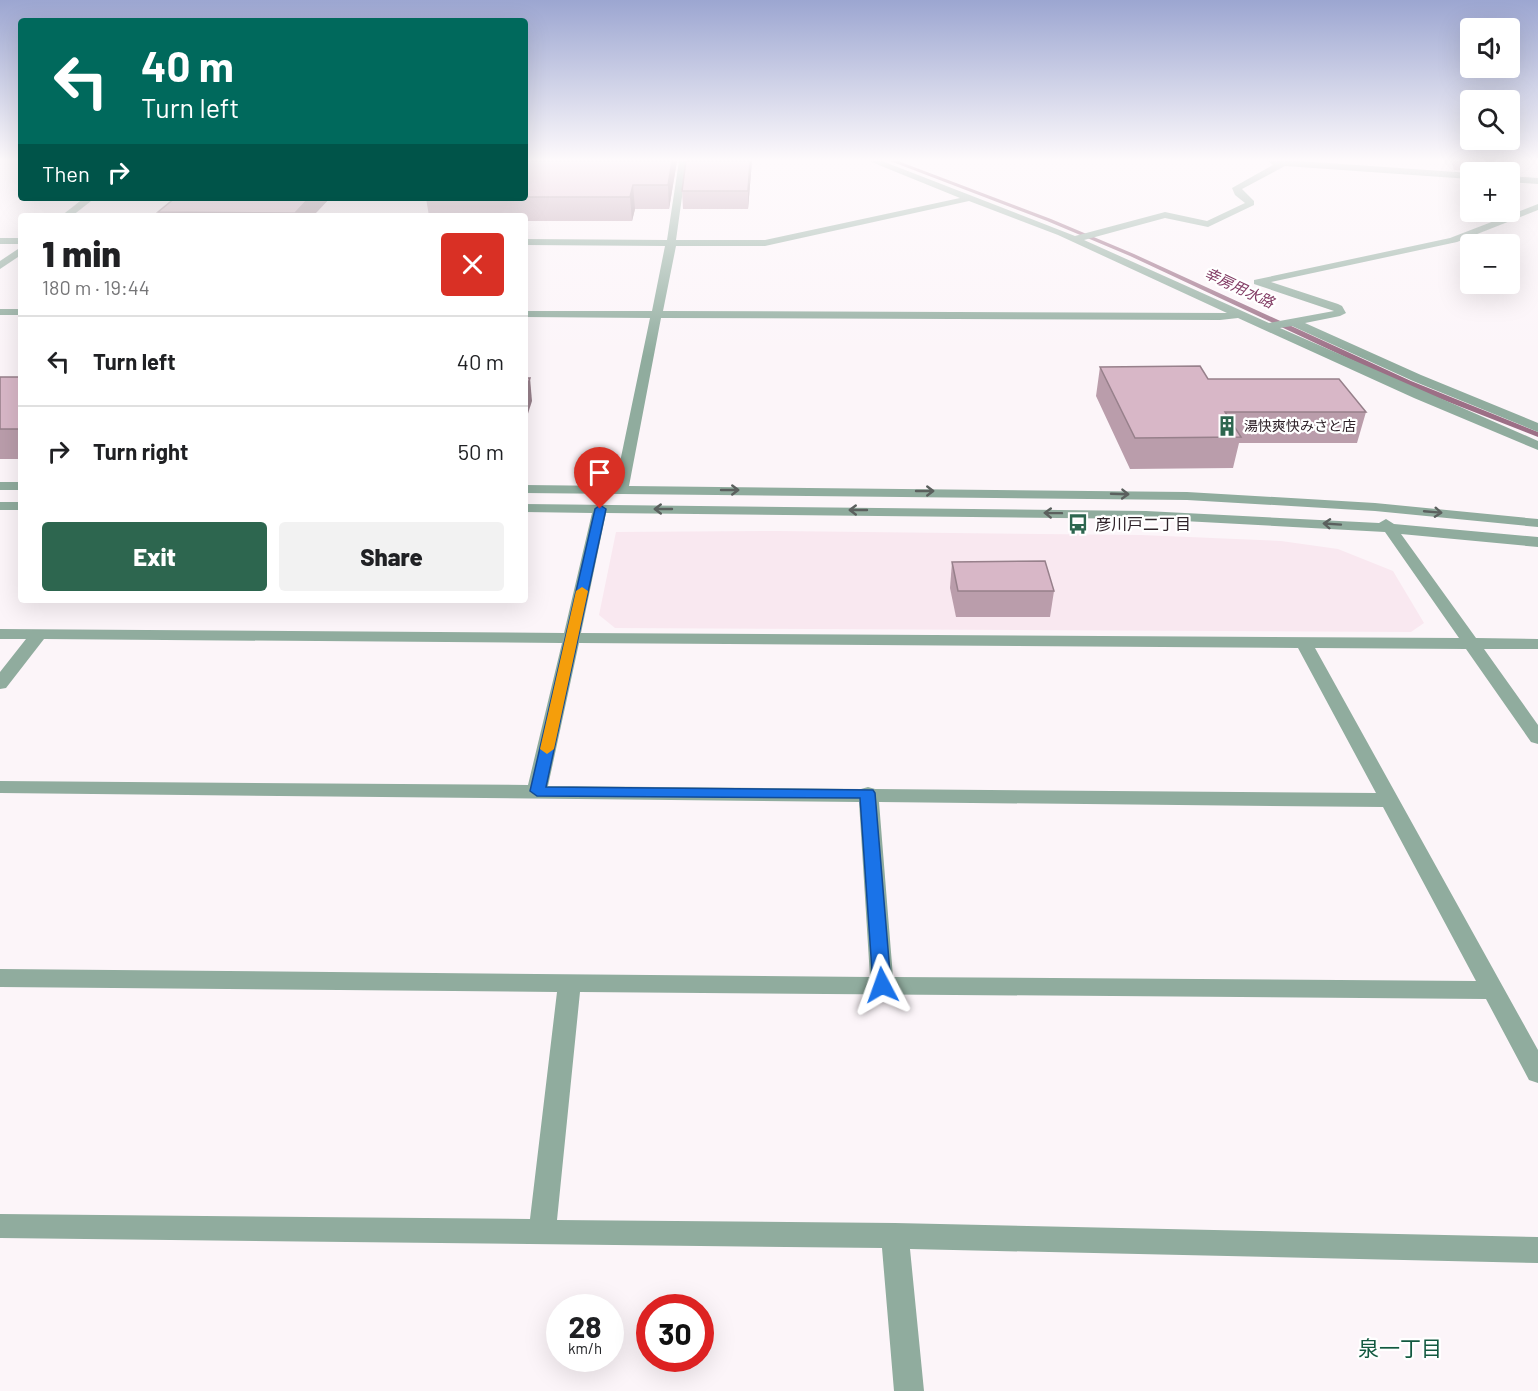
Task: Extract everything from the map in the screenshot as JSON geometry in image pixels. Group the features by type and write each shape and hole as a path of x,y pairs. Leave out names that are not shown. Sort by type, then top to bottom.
{"street":[{"path":"621,489 674,226"},
{"path":"528,243 765,243 844,226"},
{"path":"1044,226 1075,238 1418,396 1538,446"},
{"path":"1075,238 1124,226"},
{"path":"1266,327 1340,313 1334,306 1258,282 1453,240 1489,226"},
{"path":"0,241 18,241"},
{"path":"0,266 18,252"},
{"path":"0,312 18,312"},
{"path":"528,314 1220,317 1241,314"},
{"path":"1293,322 1417,378 1536,426"},
{"path":"0,486 18,486"},
{"path":"528,489 1075,493 1187,496 1375,507 1538,522"},
{"path":"0,506 18,506"},
{"path":"1375,507 1538,738"},
{"path":"528,508 1146,515 1390,528 1538,542"},
{"path":"537,791 600,509"},
{"path":"0,634 1538,644"},
{"path":"0,684 39,634"},
{"path":"1304,643 1538,1073"},
{"path":"0,787 867,793 1390,800"},
{"path":"867,793 882,985"},
{"path":"0,978 569,985 1494,990"},
{"path":"542,1233 569,985"},
{"path":"0,1226 895,1236 1538,1250"},
{"path":"895,1236 909,1391"}],"shaded area":[{"path":"777,531 1141,535 1281,541 1338,549 1393,571 1424,623 1411,632 615,628 599,615 616,532"}],"building":[{"path":"1200,366 1208,379 1339,379 1366,412 1225,412 1241,437 1135,438 1100,367"},
{"path":"0,377 18,377 18,429 0,429"},
{"path":"1045,561 1054,591 958,591 952,562"}],"waterway":[{"name":"幸房用水路","path":"1063,226 1132,255 1408,383 1538,435"}],"slow traffic":[{"path":"547,749 582,591"}],"place":[{"name":"湯快爽快みさと店","path":"1227,426"},
{"name":"彦川戸二丁目","path":"1078,524"}],"district":[{"name":"泉一丁目","path":"1400,1349"}],"route":[{"path":"600,509 537,791 867,793 882,985"}]}
